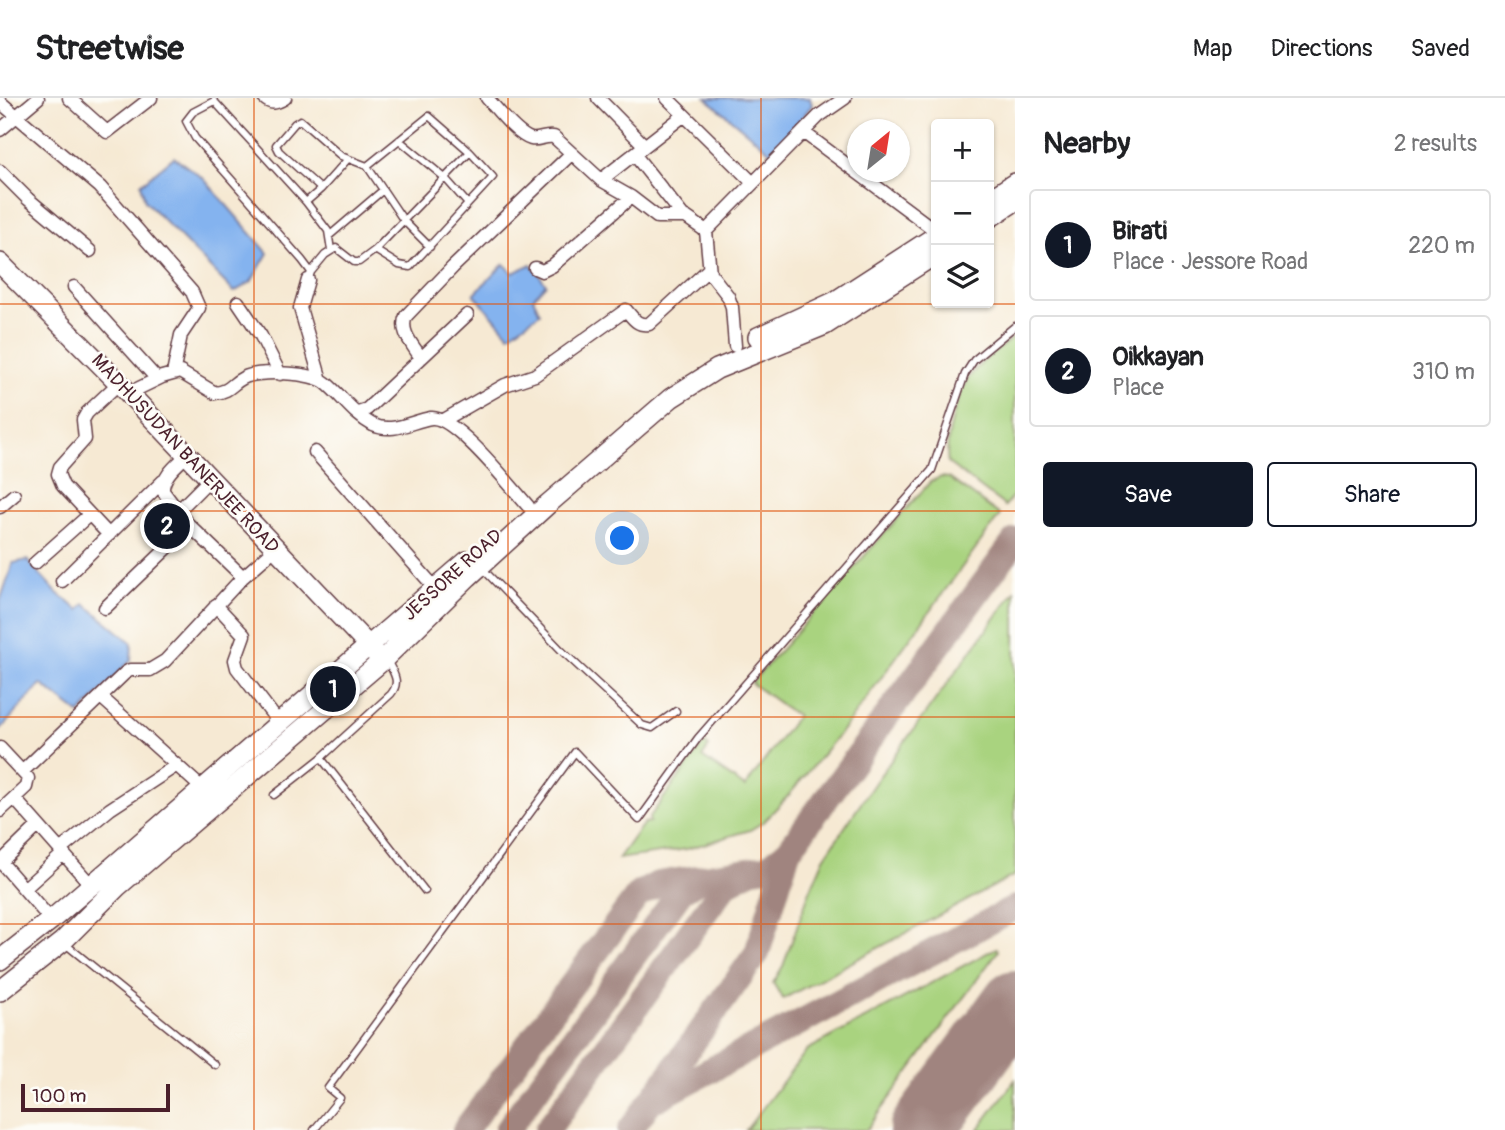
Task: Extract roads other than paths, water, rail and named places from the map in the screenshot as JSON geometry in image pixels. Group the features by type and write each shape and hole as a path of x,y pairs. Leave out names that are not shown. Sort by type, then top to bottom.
{"main road":[{"path":"994,198 1015,183"},
{"path":"994,215 1015,201"},
{"name":"JESSORE ROAD","path":"0,960 51,920 279,723 375,654 436,589 661,390 687,372 735,346 834,302 931,237"},
{"path":"0,991 62,942 117,887 375,654 480,566 635,428 717,369 825,325 931,257"},
{"name":"MADHUSUDAN BANERJEE ROAD","path":"0,263 124,388 375,654"}],"street":[{"path":"0,130 38,98"},
{"path":"69,98 107,132 150,98"},
{"path":"264,98 271,103 285,98"},
{"path":"487,98 520,133 534,139 550,135 601,180 631,197 657,217 684,217"},
{"path":"598,98 639,150 684,217 706,231"},
{"path":"667,98 753,183"},
{"path":"735,346 732,307 728,296 710,273 706,231 819,116 845,98"},
{"path":"0,102 100,187 192,292 199,308 181,335 173,374"},
{"path":"601,180 683,116"},
{"path":"803,132 931,230"},
{"path":"421,358 405,332 403,323 406,316 453,267 571,155"},
{"path":"0,171 28,200 90,251"},
{"path":"535,268 546,270 561,260 631,197"},
{"path":"444,420 505,385 535,375 626,310 635,321 642,325 649,324 709,269"},
{"path":"309,276 300,308 320,377 341,395 350,408 373,425 396,428 433,418 444,420 456,427 528,506"},
{"path":"74,288 157,379"},
{"path":"238,302 270,351 280,374"},
{"path":"358,412 367,409 467,315"},
{"path":"109,535 64,486 58,474 60,467 85,439 83,420 87,413 124,388 180,372 215,393 227,391 243,377 280,374 320,377"},
{"path":"315,452 436,589"},
{"path":"62,581 187,455"},
{"path":"182,516 210,479"},
{"path":"163,481 163,491 182,516 243,577"},
{"path":"0,508 14,495"},
{"path":"35,563 89,515"},
{"path":"105,608 180,537 186,527 182,516"},
{"path":"23,771 130,670 150,670 165,661 243,577 276,548"},
{"path":"216,605 244,635 235,660 237,668 279,723"},
{"path":"102,698 203,789"},
{"path":"0,748 29,778 28,783 8,798 0,811"},
{"path":"24,889 110,809 177,765"},
{"path":"8,798 38,825 90,884"},
{"path":"38,825 0,861 51,920"}],"lane":[{"path":"331,250 328,231 306,202 214,101 193,112 186,121 187,127 309,276 331,250 336,248 354,262 359,262 375,250 470,152"},
{"path":"367,166 429,117 470,152 493,177 410,267 399,265 375,250"},
{"path":"321,189 279,151 276,145 300,120 348,160 367,166 404,221 430,247"},
{"path":"399,140 445,178 468,204"},
{"path":"306,202 348,160"},
{"path":"329,236 383,190"},
{"path":"314,1130 340,1098 328,1088 575,752 639,820 698,738 932,470 965,374 974,360 1015,326"},
{"path":"480,566 562,650 642,725 652,728 676,711"},
{"path":"274,795 321,758 395,690 396,678 389,664 375,654"},
{"path":"321,758 425,891"},
{"path":"62,942 215,1065"}],"water":[{"path":"706,98 810,98 812,105 773,154"},
{"path":"174,157 204,179 268,253 251,282 234,292 145,201 141,184"},
{"path":"504,264 513,273 531,264 546,284 533,298 540,313 509,335 474,294"},
{"path":"27,560 57,593 79,610 85,604 132,643 131,660 80,714 41,684 0,730 0,601 13,563"}],"place":[{"name":"Oikkayan","path":"167,526"},
{"name":"Birati","path":"333,689"}]}
